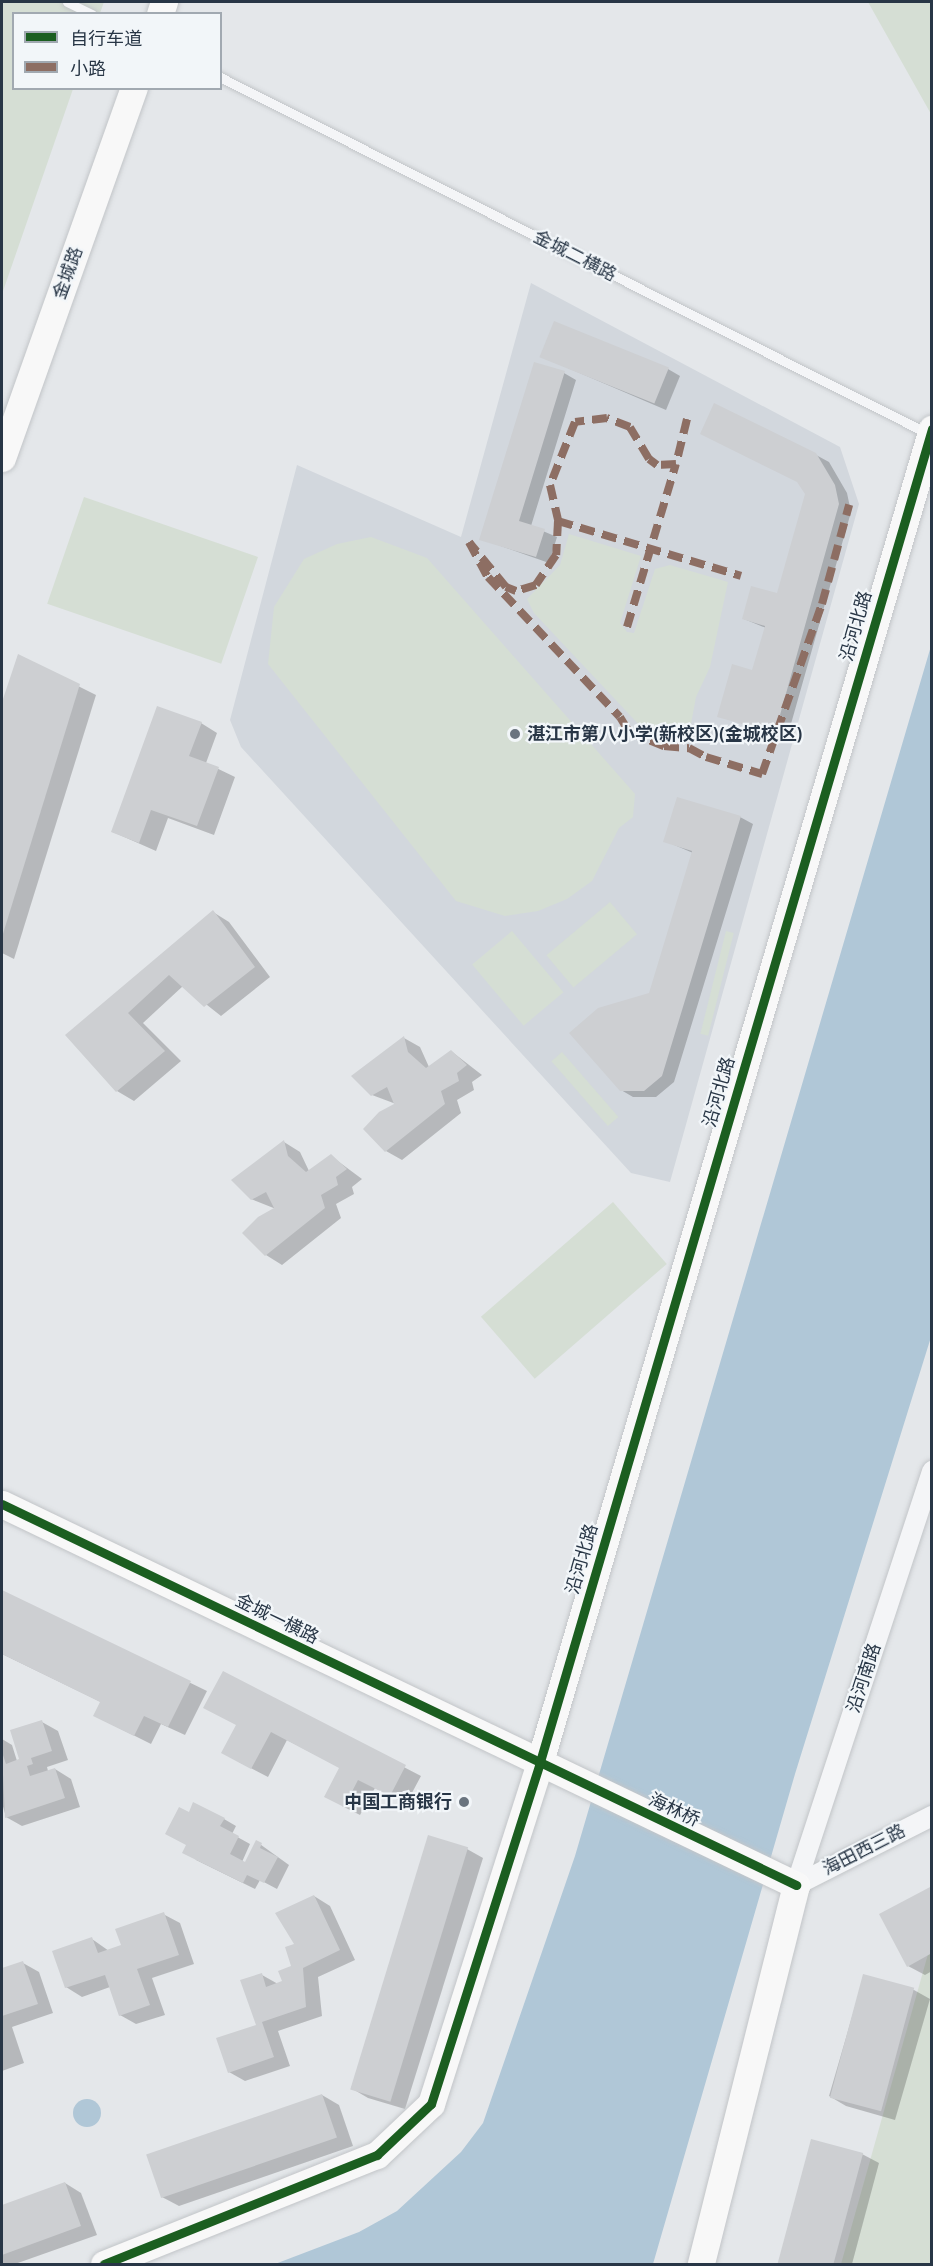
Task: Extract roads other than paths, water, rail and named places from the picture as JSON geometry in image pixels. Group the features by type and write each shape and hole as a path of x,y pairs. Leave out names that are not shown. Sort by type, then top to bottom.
{"street":[{"name":"金城路","path":"2,458 133,90"},
{"name":"沿河北路","path":"104,2265 377,2156 431,2104 539,1765 930,432"},
{"name":"沿河南路","path":"796,1885 932,1471"},
{"name":"金城一横路","path":"2,1504 539,1765"},
{"name":"海林桥","path":"539,1765 796,1885"},
{"name":"海田西三路","path":"796,1885 932,1816"},
{"path":"701,2265 796,1885"}],"lane":[{"path":"67,2 88,12"},
{"name":"金城二横路","path":"222,78 930,432"}],"water":[{"path":"931,646 931,1337 795,1774 653,2264 275,2264 359,2232 397,2211 461,2152 483,2123 575,1856"},
{"path":"87,2099 97,2103 101,2113 97,2123 87,2127 77,2123 73,2113 77,2103"}],"place":[{"name":"湛江市第八小学(新校区)(金城校区)","path":"515,734"},
{"name":"中国工商银行","path":"464,1802"}]}
